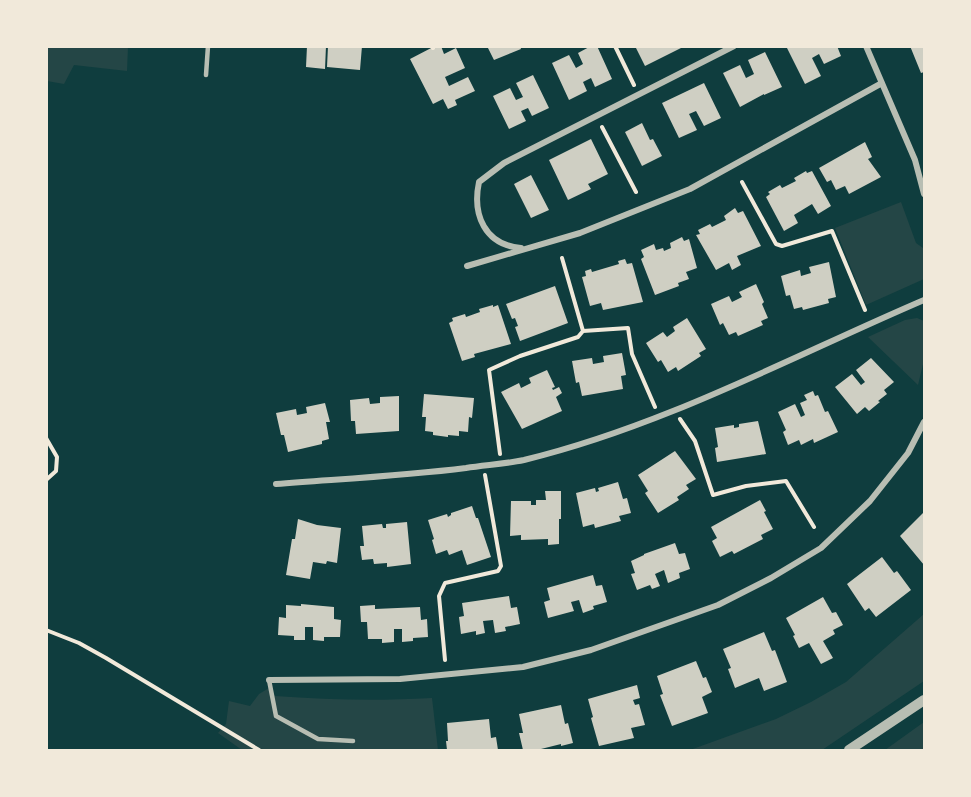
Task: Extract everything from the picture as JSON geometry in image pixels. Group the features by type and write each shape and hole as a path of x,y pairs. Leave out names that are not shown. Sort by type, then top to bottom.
{"street":[{"path":"527,249 509,247 493,240 485,231 477,206 476,194 479,183 504,163 734,46"},
{"path":"866,46 915,160 924,194"},
{"path":"466,266 557,241 601,226 690,189 882,83"},
{"path":"276,484 429,473 484,466 522,460 581,444 674,410 924,300"},
{"path":"269,680 400,679 523,667 591,650 718,605 771,578 821,548 870,501 908,453 924,422"},
{"path":"849,750 924,700"}],"lane":[{"path":"206,75 208,46"},
{"path":"269,680 276,716 318,739 353,741"}],"path":[{"path":"615,46 638,94"},
{"path":"596,115 636,192"},
{"path":"742,182 776,244 782,246 832,231 865,310"},
{"path":"562,258 583,331"},
{"path":"501,463 489,370 520,356 578,337 583,331 628,328 633,354 658,416"},
{"path":"674,410 695,441 713,495 746,486 786,481 814,527"},
{"path":"46,438 57,457 56,471 46,480"},
{"path":"445,660 440,596 446,583 498,571 501,566 484,466"},
{"path":"46,630 79,643 106,658 259,750"}],"shaded area":[{"path":"47,46 128,47 127,71 74,65 64,84 47,81"},
{"path":"901,202 916,243 923,248 924,279 866,305 835,228"},
{"path":"917,318 924,321 924,360 918,385 868,337 905,320"},
{"path":"924,614 924,681 822,750 690,750 776,719 846,682"},
{"path":"269,688 275,696 373,700 432,698 438,750 242,750 218,733 226,724 229,701 250,706 259,694"},
{"path":"924,722 924,750 885,750"}],"building":[{"path":"307,46 326,46 325,69 306,67"},
{"path":"328,46 362,46 360,70 327,67"},
{"path":"435,46 441,46 444,54 456,48 465,68 445,77 449,86 468,77 475,91 455,100 457,105 448,109 443,99 433,104 410,59"},
{"path":"487,46 520,46 521,49 494,60"},
{"path":"591,46 597,46 612,79 595,87 591,78 583,82 587,91 569,100 552,63 569,55 576,68 583,64 578,53"},
{"path":"635,46 685,46 645,66"},
{"path":"786,46 807,46 808,48 837,46 841,56 824,64 819,54 812,58 821,76 805,84"},
{"path":"910,46 924,46 924,72 921,73"},
{"path":"765,52 782,87 740,107 723,73 740,65 746,78 754,74 748,60"},
{"path":"533,75 549,108 532,116 528,108 521,111 526,121 509,129 493,96 510,88 516,100 523,97 516,83"},
{"path":"704,83 721,118 704,126 696,111 689,114 697,130 679,138 662,103"},
{"path":"642,123 650,140 653,139 662,156 642,166 625,132"},
{"path":"591,139 608,174 588,184 591,189 568,200 549,160"},
{"path":"865,142 872,157 868,159 881,177 849,194 845,186 836,190 831,180 827,182 819,168"},
{"path":"806,171 807,173 812,171 831,206 818,214 812,204 794,215 798,223 784,231 766,197 770,194 768,192 780,185 782,188 796,181 794,178"},
{"path":"531,175 549,210 531,218 514,184"},
{"path":"735,208 738,213 743,211 761,246 737,256 741,265 732,270 729,263 716,270 696,235 700,234 698,230 710,224 712,227 726,220 724,216"},
{"path":"682,237 684,241 689,239 697,268 686,272 689,279 678,283 679,286 655,295 641,259 644,257 641,250 654,244 656,250 663,248 664,251 671,248 670,243"},
{"path":"625,259 627,264 632,263 643,302 603,310 601,303 590,306 582,277 586,276 585,271 591,269 592,272 619,264 618,261"},
{"path":"829,262 836,297 828,299 829,303 803,310 802,307 794,309 790,295 786,296 781,276 800,270 801,276 811,273 809,267"},
{"path":"756,284 768,318 761,321 763,325 738,336 736,332 729,335 723,323 720,325 711,304 729,296 732,302 742,297 739,292"},
{"path":"555,286 568,323 520,341 515,327 518,326 515,318 512,319 506,304"},
{"path":"493,305 493,307 498,305 511,344 474,354 475,357 462,361 449,323 453,321 452,318 465,314 466,317 480,312 479,309"},
{"path":"687,318 706,349 699,353 701,356 678,371 676,367 668,372 661,360 658,362 646,343 663,332 667,337 675,331 673,327"},
{"path":"622,353 626,375 621,376 623,389 582,396 579,382 576,383 572,361 592,358 593,364 604,362 603,356"},
{"path":"871,358 894,382 884,390 887,394 878,401 880,402 869,411 865,407 857,414 835,387 852,374 861,385 865,382 856,370"},
{"path":"547,370 555,387 552,388 553,390 559,387 562,393 556,397 562,411 522,429 501,392 519,383 521,388 531,383 529,378"},
{"path":"813,391 815,396 818,395 825,412 828,411 838,432 814,443 813,439 801,445 799,440 788,445 783,432 786,430 778,412 795,404 801,417 805,415 800,403 807,400 804,395"},
{"path":"424,394 474,398 468,432 459,431 459,436 448,435 448,437 433,435 433,432 425,431 426,417 422,417"},
{"path":"399,396 399,431 356,434 355,421 351,421 350,400 369,398 370,404 380,403 380,397"},
{"path":"325,403 330,422 326,422 329,439 322,441 322,444 288,452 276,413 296,409 297,415 307,413 306,407"},
{"path":"758,421 766,454 717,462 715,448 718,447 715,428 734,425 734,428 739,427 739,424"},
{"path":"675,451 696,479 686,485 689,489 677,497 679,500 658,513 645,493 648,491 638,475"},
{"path":"618,482 623,499 627,498 631,513 619,516 621,521 595,528 594,524 583,527 576,493 595,488 596,492 599,491 598,488"},
{"path":"545,491 561,491 559,544 548,545 548,539 521,540 521,535 510,536 511,501 531,501 531,505 536,505 536,500 546,500"},
{"path":"760,500 773,529 761,535 763,539 734,554 732,551 720,557 712,541 717,538 711,527"},
{"path":"472,506 491,557 467,565 462,550 449,555 447,550 436,554 428,520 447,514 448,517 451,513"},
{"path":"924,512 924,565 900,536"},
{"path":"298,519 317,525 341,528 337,563 313,562 310,579 286,575"},
{"path":"407,522 411,564 387,567 387,563 374,564 373,559 362,560 360,546 364,546 362,526 382,524 383,528 386,528 386,524"},
{"path":"675,543 679,554 685,553 690,569 679,573 680,578 668,583 664,570 655,574 660,586 652,589 650,585 637,590 631,574 635,573 631,561"},
{"path":"882,557 894,573 897,571 911,590 876,617 869,608 865,611 847,584"},
{"path":"593,575 596,586 602,585 607,602 593,606 594,609 583,613 579,600 571,602 574,611 548,618 544,602 550,600 547,588"},
{"path":"509,596 511,608 517,607 520,624 505,627 506,631 495,633 493,620 483,621 485,633 476,635 476,631 461,634 459,617 464,616 462,603"},
{"path":"823,597 832,613 836,612 843,625 833,630 835,634 823,641 833,658 821,664 809,643 799,648 786,618"},
{"path":"301,604 334,607 334,619 341,620 340,637 324,637 324,641 313,640 313,627 305,627 305,640 294,640 294,636 278,635 279,617 286,618 286,605 301,606"},
{"path":"375,605 375,609 420,607 421,620 427,619 428,637 413,638 413,641 402,642 402,629 394,629 394,642 382,643 382,639 368,639 367,622 361,622 360,606"},
{"path":"764,632 772,651 775,650 787,682 764,691 759,678 735,688 728,669 731,668 723,649"},
{"path":"696,661 712,692 702,697 708,713 672,726 660,695 663,694 657,676"},
{"path":"637,685 640,698 633,700 635,705 639,704 645,725 631,728 634,738 599,746 588,699"},
{"path":"561,705 565,724 568,723 573,743 537,750 523,750 519,733 523,733 519,714"},
{"path":"489,719 491,738 496,737 498,750 447,750 447,723"}]}
